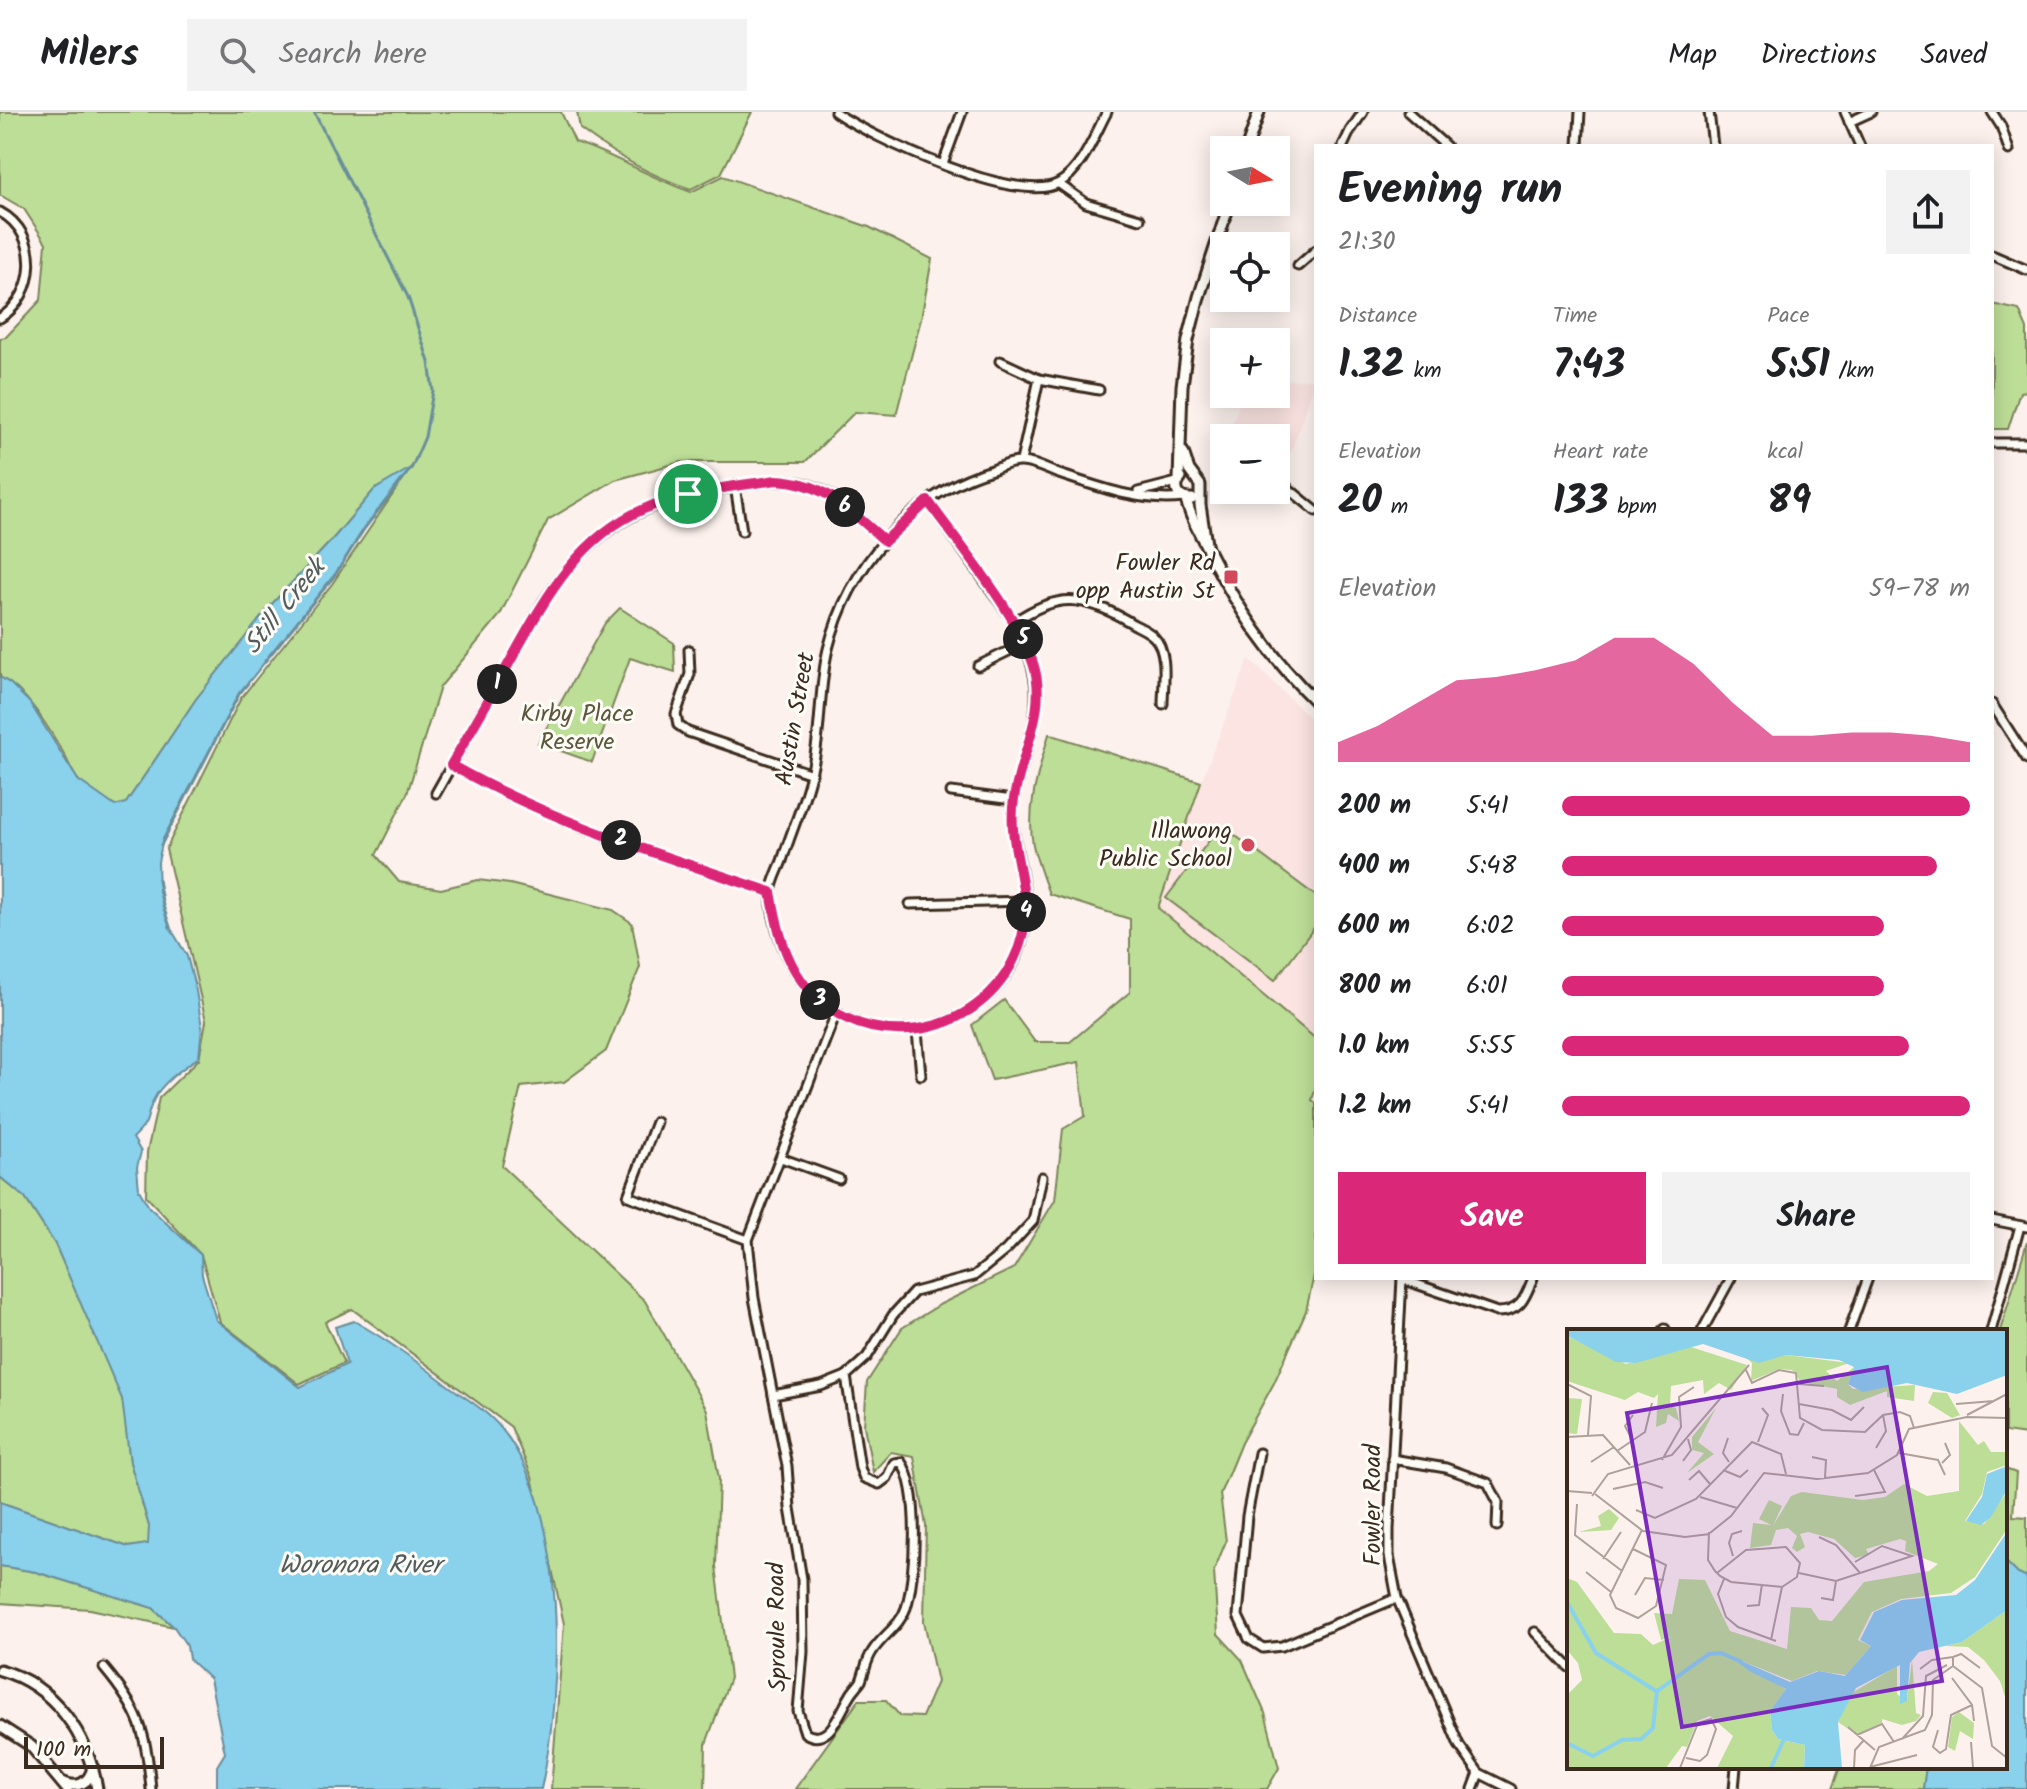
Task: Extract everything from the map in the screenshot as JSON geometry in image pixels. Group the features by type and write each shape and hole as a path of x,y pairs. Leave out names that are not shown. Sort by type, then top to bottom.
{"street":[{"path":"835,112 911,152 1005,185 1035,189 1059,184 1077,166 1107,112"},
{"path":"943,164 962,112"},
{"path":"1251,136 1259,112"},
{"path":"1344,144 1363,112"},
{"path":"1408,112 1444,144"},
{"path":"1578,144 1580,112"},
{"path":"1709,112 1713,144"},
{"path":"1845,112 1859,144"},
{"path":"1849,122 1871,112"},
{"path":"1992,112 2001,126 2009,150"},
{"path":"1059,184 1086,203 1140,219"},
{"path":"0,212 24,234 30,256 28,279 21,300 0,318"},
{"path":"1225,216 1188,340 1181,402 1177,491 1184,498 1199,535 1229,591 1256,634 1281,666 1314,699"},
{"path":"1298,266 1314,252"},
{"path":"1994,256 2027,270"},
{"path":"1000,361 1039,379 1099,390"},
{"path":"1039,379 1021,461 1113,491 1157,498 1193,498 1200,491"},
{"path":"1994,443 2027,443"},
{"path":"1181,445 1187,466 1199,482 1207,546"},
{"name":"Austin Street","path":"771,892 812,774 828,649 841,609 857,577 885,541 928,501 972,475 1021,461"},
{"path":"1132,494 1178,481 1187,475 1196,477"},
{"path":"436,793 544,601 564,572 609,528 641,510 688,494 735,486 776,480 808,484 829,493 885,541"},
{"path":"735,486 742,531"},
{"path":"1290,490 1314,509"},
{"path":"451,765 498,792 553,815 771,892 780,936 797,974 813,994 836,1013 878,1028 917,1031 954,1018 988,997 1014,960 1026,921 1027,901 1012,826 1013,800 1037,705 1034,666 1014,622 928,501"},
{"path":"1014,622 1037,606 1066,599 1101,606 1155,637 1162,653 1163,704"},
{"path":"978,666 1025,643"},
{"path":"689,650 690,674 676,714 678,725 688,732 812,774"},
{"path":"1994,707 2027,759"},
{"path":"951,792 1013,800"},
{"path":"910,904 1027,901"},
{"name":"Sproule Road","path":"836,1013 748,1240 754,1298 787,1466 790,1508 802,1579 803,1652 798,1711 805,1733 817,1737 824,1735 835,1723 860,1683 870,1655 902,1617 910,1590 914,1533 905,1467 901,1462 894,1463 887,1478 879,1484 864,1478 846,1376"},
{"path":"917,1031 921,1075"},
{"path":"656,1122 628,1196 748,1240"},
{"path":"781,1158 839,1179"},
{"path":"773,1395 821,1386 846,1376 867,1357 893,1315 914,1292 974,1276 1006,1250 1033,1221 1042,1177"},
{"path":"1992,1329 2024,1226 1994,1220"},
{"name":"Fowler Road","path":"1402,1280 1389,1556 1397,1598 1459,1745 1479,1773 1511,1789"},
{"path":"1408,1280 1497,1312 1516,1310 1524,1301 1532,1280"},
{"path":"1703,1329 1730,1280"},
{"path":"1850,1329 1867,1280"},
{"path":"1259,1453 1247,1516 1238,1616 1249,1639 1263,1648 1282,1646 1397,1598"},
{"path":"1392,1459 1446,1468 1488,1483 1498,1502 1497,1526"},
{"path":"1535,1632 1567,1665"},
{"path":"104,1668 123,1691 141,1723 151,1789"},
{"path":"0,1670 38,1688 61,1709 85,1746 97,1789"},
{"path":"0,1726 31,1746 65,1786 82,1784 90,1777 93,1768"},
{"path":"1734,1789 1736,1769"},
{"path":"1473,1789 1479,1773"}],"shaded area":[{"path":"1314,379 1290,454 1290,424 1232,424 1238,408 1290,408 1290,380"},
{"name":"Illawong Public School","path":"1249,659 1314,722 1314,1036 1158,908 1201,782"}],"green space":[{"path":"0,112 561,112 575,142 691,192 723,176 869,227 932,259 921,319 896,415 855,412 805,462 681,462 615,480 548,520 500,615 440,687 407,794 376,855 399,882 441,889 478,880 510,884 613,910 632,923 640,967 606,1051 564,1082 521,1087 502,1166 645,1301 707,1410 719,1479 716,1566 730,1678 706,1744 705,1789 551,1789 564,1624 532,1477 511,1427 352,1309 325,1322 344,1363 299,1384 220,1322 201,1255 146,1196 147,1152 159,1098 199,1059 206,1021 166,849 241,698 332,584 410,469 374,490 271,605 196,699 126,803 115,806 83,785 36,711 20,692 0,677 0,338 6,337 41,300 46,243 24,209 0,195"},
{"path":"577,112 752,112 721,174 691,189 647,171 606,148 580,129"},
{"path":"1994,304 2019,310 2027,329 2027,391 2020,392 2008,429 1994,429"},
{"name":"Kirby Place Reserve","path":"620,608 674,643 675,672 630,658 592,762 538,743 605,623"},
{"path":"1049,734 1201,782 1158,908 1314,1037 1314,1275 1306,1311 1274,1383 1241,1443 1220,1494 1226,1541 1214,1571 1218,1634 1242,1660 1265,1713 1279,1768 1267,1789 795,1789 859,1700 886,1700 900,1716 922,1717 937,1682 924,1621 926,1526 914,1456 891,1452 873,1472 864,1426 867,1382 902,1328 941,1304 1014,1268 1055,1200 1063,1129 1085,1116 1079,1062 992,1080 972,1025 1004,1000 1035,1042 1070,1042 1130,992 1130,919 1049,894 1031,831 1041,761"},
{"path":"1221,825 1314,895 1314,928 1275,980 1166,898"},
{"path":"0,1177 25,1198 55,1244 123,1399 130,1462 149,1526 149,1544 128,1547 0,1502"},
{"path":"2027,1242 2027,1435 2007,1432 2007,1329 2001,1329"},
{"path":"2007,1470 2016,1473 2013,1516 2027,1517 2027,1578 2007,1563"},
{"path":"0,1566 36,1572 153,1608 174,1627 90,1609 0,1603"},
{"path":"1839,1769 1926,1769 1923,1789 1832,1789"}],"water":[{"name":"Woronora River","path":"412,467 364,529 335,575 239,694 163,839 158,862 159,892 170,927 187,956 196,991 202,1027 199,1057 161,1088 145,1124 133,1138 141,1152 137,1167 139,1190 149,1207 201,1255 202,1275 216,1320 300,1387 347,1364 335,1327 354,1321 414,1360 501,1428 523,1463 539,1506 549,1553 555,1602 556,1653 548,1748 541,1789 217,1789 217,1766 225,1753 210,1679 189,1659 187,1646 174,1627 153,1608 36,1572 0,1566 0,1502 128,1547 148,1544 149,1526 130,1462 122,1399 55,1244 25,1198 0,1177 0,677 30,703 78,780 115,806 126,803 196,699 271,605 374,490"},
{"path":"2007,1563 2027,1578 2027,1789 1923,1789 1926,1769 2007,1769"}],"waterway":[{"name":"Still Creek","path":"288,633 335,575 364,529 412,467 425,437 433,391 429,362 408,297 314,112"},
{"name":"Still Creek","path":"265,661 283,639"},
{"name":"Still Creek","path":"161,845 239,694 248,683"},
{"name":"Still Creek","path":"158,880 170,927"}],"place":[{"name":"Fowler Rd opp Austin St","path":"1231,577"},
{"name":"Illawong Public School","path":"1248,845"}],"route":[{"path":"776,480 808,484 829,493 885,541 928,501 1014,622 1034,666 1037,682 1034,727 1013,800 1012,826 1027,901 1026,921 1014,960 988,997 975,1007 917,1031 878,1028 836,1013 813,994 797,974 780,936 771,892 553,815 498,792 451,765 544,601 564,572 609,528 641,510 688,494 776,480"}]}
